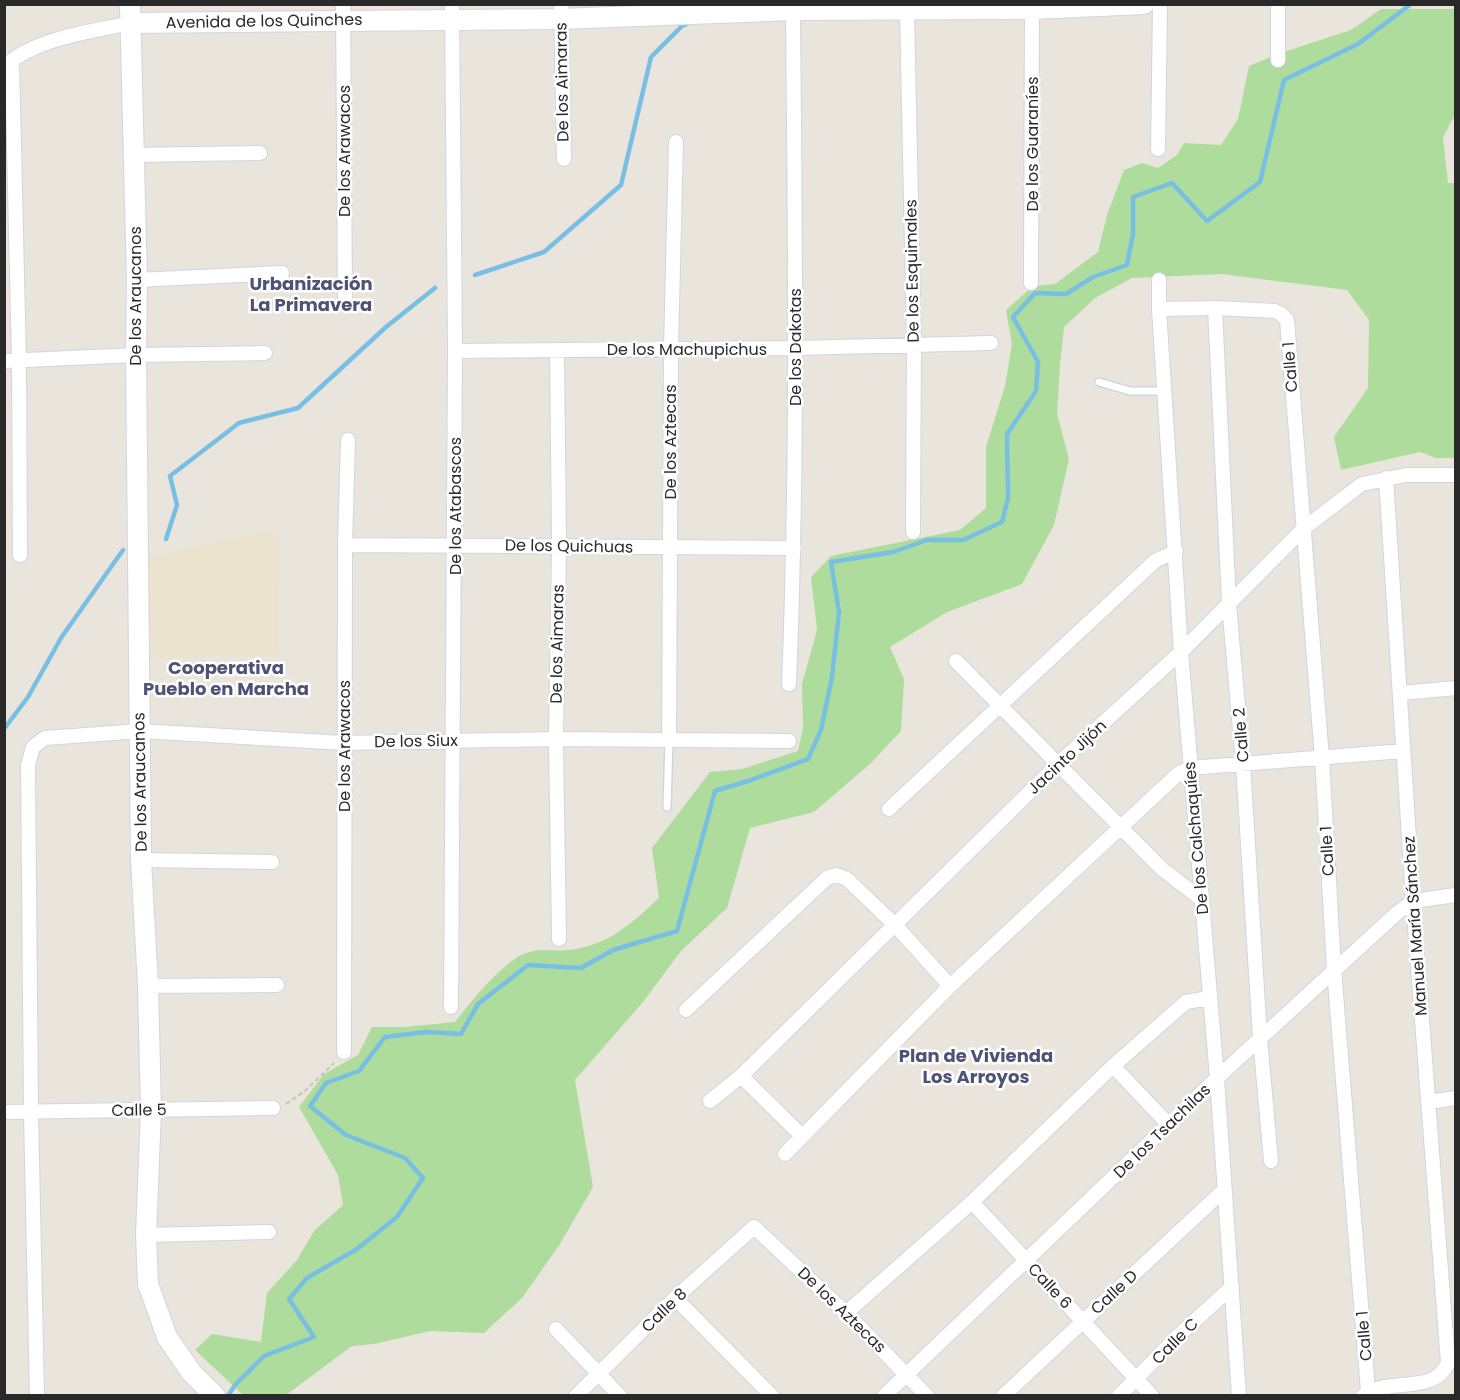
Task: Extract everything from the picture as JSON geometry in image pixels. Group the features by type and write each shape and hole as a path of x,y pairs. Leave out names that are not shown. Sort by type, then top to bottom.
{"street":[{"name":"Avenida de los Quinches","path":"8,63 40,45 130,14 561,12 668,9 692,13 768,10 907,11 1144,4"},
{"path":"1158,149 1160,4"},
{"path":"1278,4 1278,60"},
{"name":"De los Guaraníes","path":"1031,283 1032,7"},
{"name":"De los Dakotas","path":"789,684 794,548 796,348 793,10"},
{"name":"De los Atabascos","path":"451,1006 455,545 452,11"},
{"name":"De los Esquimales","path":"907,11 914,345 913,532"},
{"name":"De los Arawacos","path":"343,12 345,297"},
{"name":"De los Aimaras","path":"561,12 564,159"},
{"name":"De los Araucanos","path":"130,14 137,280 141,860 148,986 151,1110 146,1235 148,1284 167,1337 191,1372 215,1395"},
{"path":"8,63 12,360 20,555"},
{"name":"De los Aztecas","path":"669,741 671,349 676,142"},
{"path":"133,155 260,153"},
{"path":"137,280 282,273"},
{"name":"De los Calchaquíes","path":"1159,280 1181,651 1200,898 1217,1078 1239,1395"},
{"path":"1159,309 1215,308"},
{"name":"Calle 1","path":"1215,308 1275,311 1287,320 1322,758 1334,969 1365,1393"},
{"name":"Calle 2","path":"1215,308 1229,604 1244,764 1260,1038 1271,1161"},
{"name":"De los Machupichus","path":"455,351 796,348 991,343"},
{"name":"De los Aimaras","path":"557,350 559,545 556,739 559,939"},
{"path":"12,360 265,353"},
{"name":"De los Arawacos","path":"344,1052 345,545 348,440"},
{"name":"Jacinto Jijón","path":"710,1101 741,1076 1058,764 1181,651 1303,529 1362,484 1406,475 1455,475"},
{"name":"Manuel María Sánchez","path":"1365,1393 1432,1380 1444,1373 1448,1363 1413,901 1386,478"},
{"name":"De los Quichuas","path":"345,545 794,548"},
{"path":"889,809 1155,561 1176,550"},
{"path":"956,661 1162,869 1200,898"},
{"path":"1401,693 1455,688"},
{"name":"De los Siux","path":"31,1112 28,765 33,747 45,738 140,731 344,742 556,739 789,741"},
{"path":"785,1154 950,986 1179,773 1190,768 1403,751"},
{"path":"141,860 272,862"},
{"path":"686,1010 827,878 836,875 847,879 895,925 950,986"},
{"path":"1413,901 1455,895"},
{"name":"De los Tsachilas","path":"884,1395 1217,1078 1334,969 1413,901"},
{"path":"148,986 277,985"},
{"path":"846,1313 972,1202 1113,1066 1186,1002 1209,998"},
{"path":"1113,1066 1169,1125"},
{"path":"741,1076 802,1136"},
{"path":"1428,1102 1455,1098"},
{"name":"Calle 5","path":"4,1113 273,1108"},
{"path":"31,1112 37,1395"},
{"name":"Calle D","path":"1003,1395 1225,1189"},
{"name":"Calle 6","path":"972,1202 1152,1395"},
{"name":"De los Aztecas","path":"754,1227 846,1313 927,1395"},
{"name":"Calle 8","path":"576,1395 675,1298 754,1227"},
{"path":"146,1235 269,1232"},
{"name":"Calle C","path":"1119,1395 1180,1334 1232,1287"},
{"path":"675,1298 772,1395"},
{"path":"556,1329 620,1395"}],"lane":[{"path":"1099,382 1130,391 1164,391"},
{"path":"667,807 669,741"}],"path":[{"path":"273,1108 290,1103 344,1052"}],"shaded area":[{"path":"275,528 279,655 149,659 146,558"}],"green space":[{"path":"1381,9 1455,9 1455,115 1443,137 1448,183 1456,183 1455,458 1436,458 1420,452 1341,470 1334,437 1368,388 1369,320 1347,290 1222,274 1132,278 1095,298 1064,327 1057,414 1069,459 1054,525 1022,584 947,612 890,647 904,679 901,731 871,763 814,812 750,828 727,908 681,951 643,1002 575,1080 593,1187 560,1244 522,1298 484,1333 430,1331 374,1344 352,1346 286,1395 243,1395 195,1350 212,1334 261,1342 267,1293 297,1260 314,1231 343,1205 338,1175 299,1107 324,1074 358,1055 372,1027 404,1027 455,1022 491,980 522,954 535,951 569,950 596,943 629,925 659,898 652,848 710,772 742,769 798,751 803,728 802,684 817,630 811,577 831,556 960,530 986,508 986,447 1005,386 1012,344 1006,310 1033,286 1055,284 1098,252 1107,215 1124,170 1142,163 1158,168 1177,155 1184,143 1221,145 1238,119 1249,66 1351,30"}],"waterway":[{"path":"228,1396 235,1385 264,1356 314,1337 289,1299 307,1278 357,1249 397,1217 423,1178 405,1158 346,1135 310,1106 326,1083 359,1071 385,1037 426,1032 461,1034 478,1004 528,965 581,968 613,950 677,931 715,791 808,759 821,730 832,677 839,612 831,562 893,552 927,540 963,540 1002,522 1008,498 1007,434 1036,391 1038,362 1013,317 1035,293 1066,294 1093,277 1127,265 1133,234 1133,197 1172,183 1207,221 1260,182 1284,80 1358,44 1411,4"},
{"path":"475,275 544,252 621,185 651,57 682,26 689,23"},
{"path":"166,539 177,505 170,476 239,423 298,408 386,327 435,288"},
{"path":"4,729 28,697 61,638 123,550"}],"district":[{"name":"Urbanización La Primavera","path":"311,293"},
{"name":"Cooperativa Pueblo en Marcha","path":"226,677"},
{"name":"Plan de Vivienda Los Arroyos","path":"976,1065"}]}
